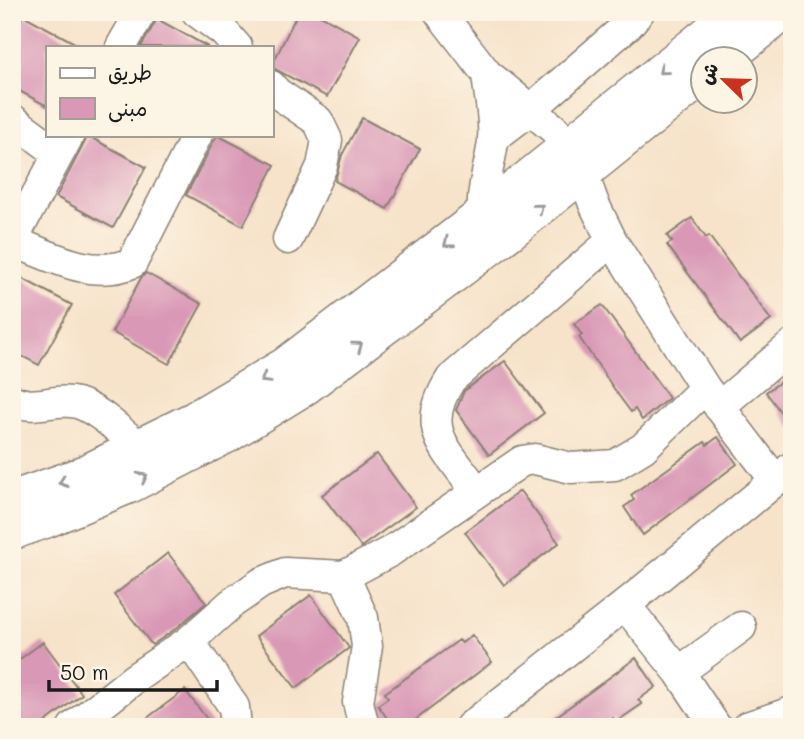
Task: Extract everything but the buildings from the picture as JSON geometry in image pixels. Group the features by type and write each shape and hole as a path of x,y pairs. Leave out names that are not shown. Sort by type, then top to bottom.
{"main road":[{"path":"12,531 130,484 229,433 305,386 487,230 575,160 736,12"},
{"path":"740,46 783,12"},
{"path":"575,160 634,130 688,87"},
{"path":"12,500 79,477 195,420 286,366 487,230"}],"street":[{"path":"122,46 141,12"},
{"path":"197,12 224,32 236,46"},
{"path":"439,12 487,74 554,129 575,160 612,241 712,398 783,474 488,721"},
{"path":"493,138 530,110 629,24 639,12"},
{"path":"487,74 493,138 483,196 487,230"},
{"path":"273,88 318,121 327,140 322,166 288,239"},
{"path":"12,119 46,135"},
{"path":"47,136 64,144 12,241 74,266 103,270 132,263 185,139"},
{"path":"477,492 438,433 435,410 442,393 451,379 612,241"},
{"path":"73,727 103,717 232,603 261,583 285,573 344,576 391,551 522,461 535,459 571,468 615,465 792,345"},
{"path":"12,400 24,406 36,407 66,402 77,404 93,411 140,447"},
{"path":"344,576 363,618 367,646 358,702 364,727"},
{"path":"625,606 679,672 716,727"},
{"path":"679,672 741,627"},
{"path":"189,641 234,707 236,727"},
{"path":"747,727 792,712"}]}
